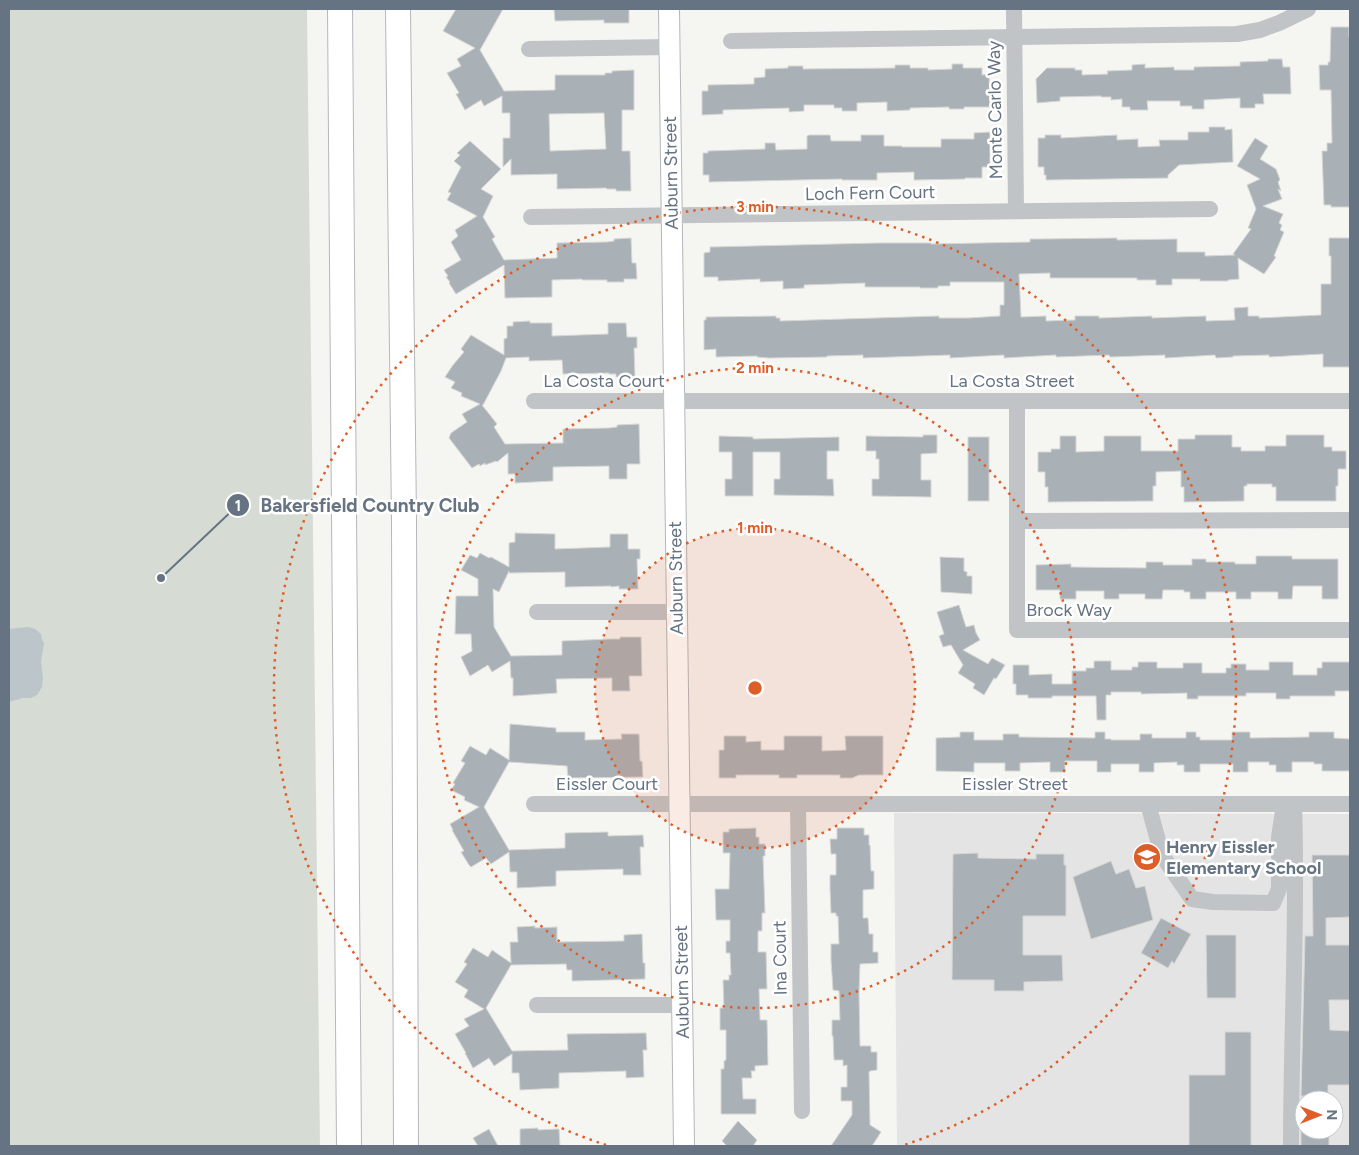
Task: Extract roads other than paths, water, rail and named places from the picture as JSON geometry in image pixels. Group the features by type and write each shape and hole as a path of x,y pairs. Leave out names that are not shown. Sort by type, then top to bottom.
{"highway":[{"path":"340,9 349,1146"},
{"path":"398,9 404,520 406,1146"},
{"path":"406,1003 412,1146"}],"main road":[{"name":"Auburn Street","path":"669,9 684,1146"}],"street":[{"name":"Monte Carlo Way","path":"1014,9 1016,211"},
{"path":"731,41 1237,34 1266,28 1308,9"},
{"path":"529,49 670,47"},
{"name":"Loch Fern Court","path":"531,217 1210,208"},
{"name":"La Costa Court","path":"534,401 674,401"},
{"name":"La Costa Street","path":"674,401 1350,401"},
{"name":"Brock Way","path":"1017,401 1017,630 1350,630"},
{"path":"1017,521 1350,520"},
{"path":"536,612 677,612"},
{"name":"Eissler Court","path":"534,804 679,804"},
{"name":"Eissler Street","path":"679,804 1350,804"},
{"name":"Ina Court","path":"798,804 802,1111"},
{"path":"1148,804 1162,856 1192,899 1213,902 1273,903 1279,890 1280,829 1289,804"},
{"path":"1289,804 1295,846 1295,965 1291,1146"},
{"path":"537,1005 682,1005"}],"place":[{"name":"Bakersfield Country Club","path":"161,578"},
{"name":"Henry Eissler Elementary School","path":"1147,857"}]}
